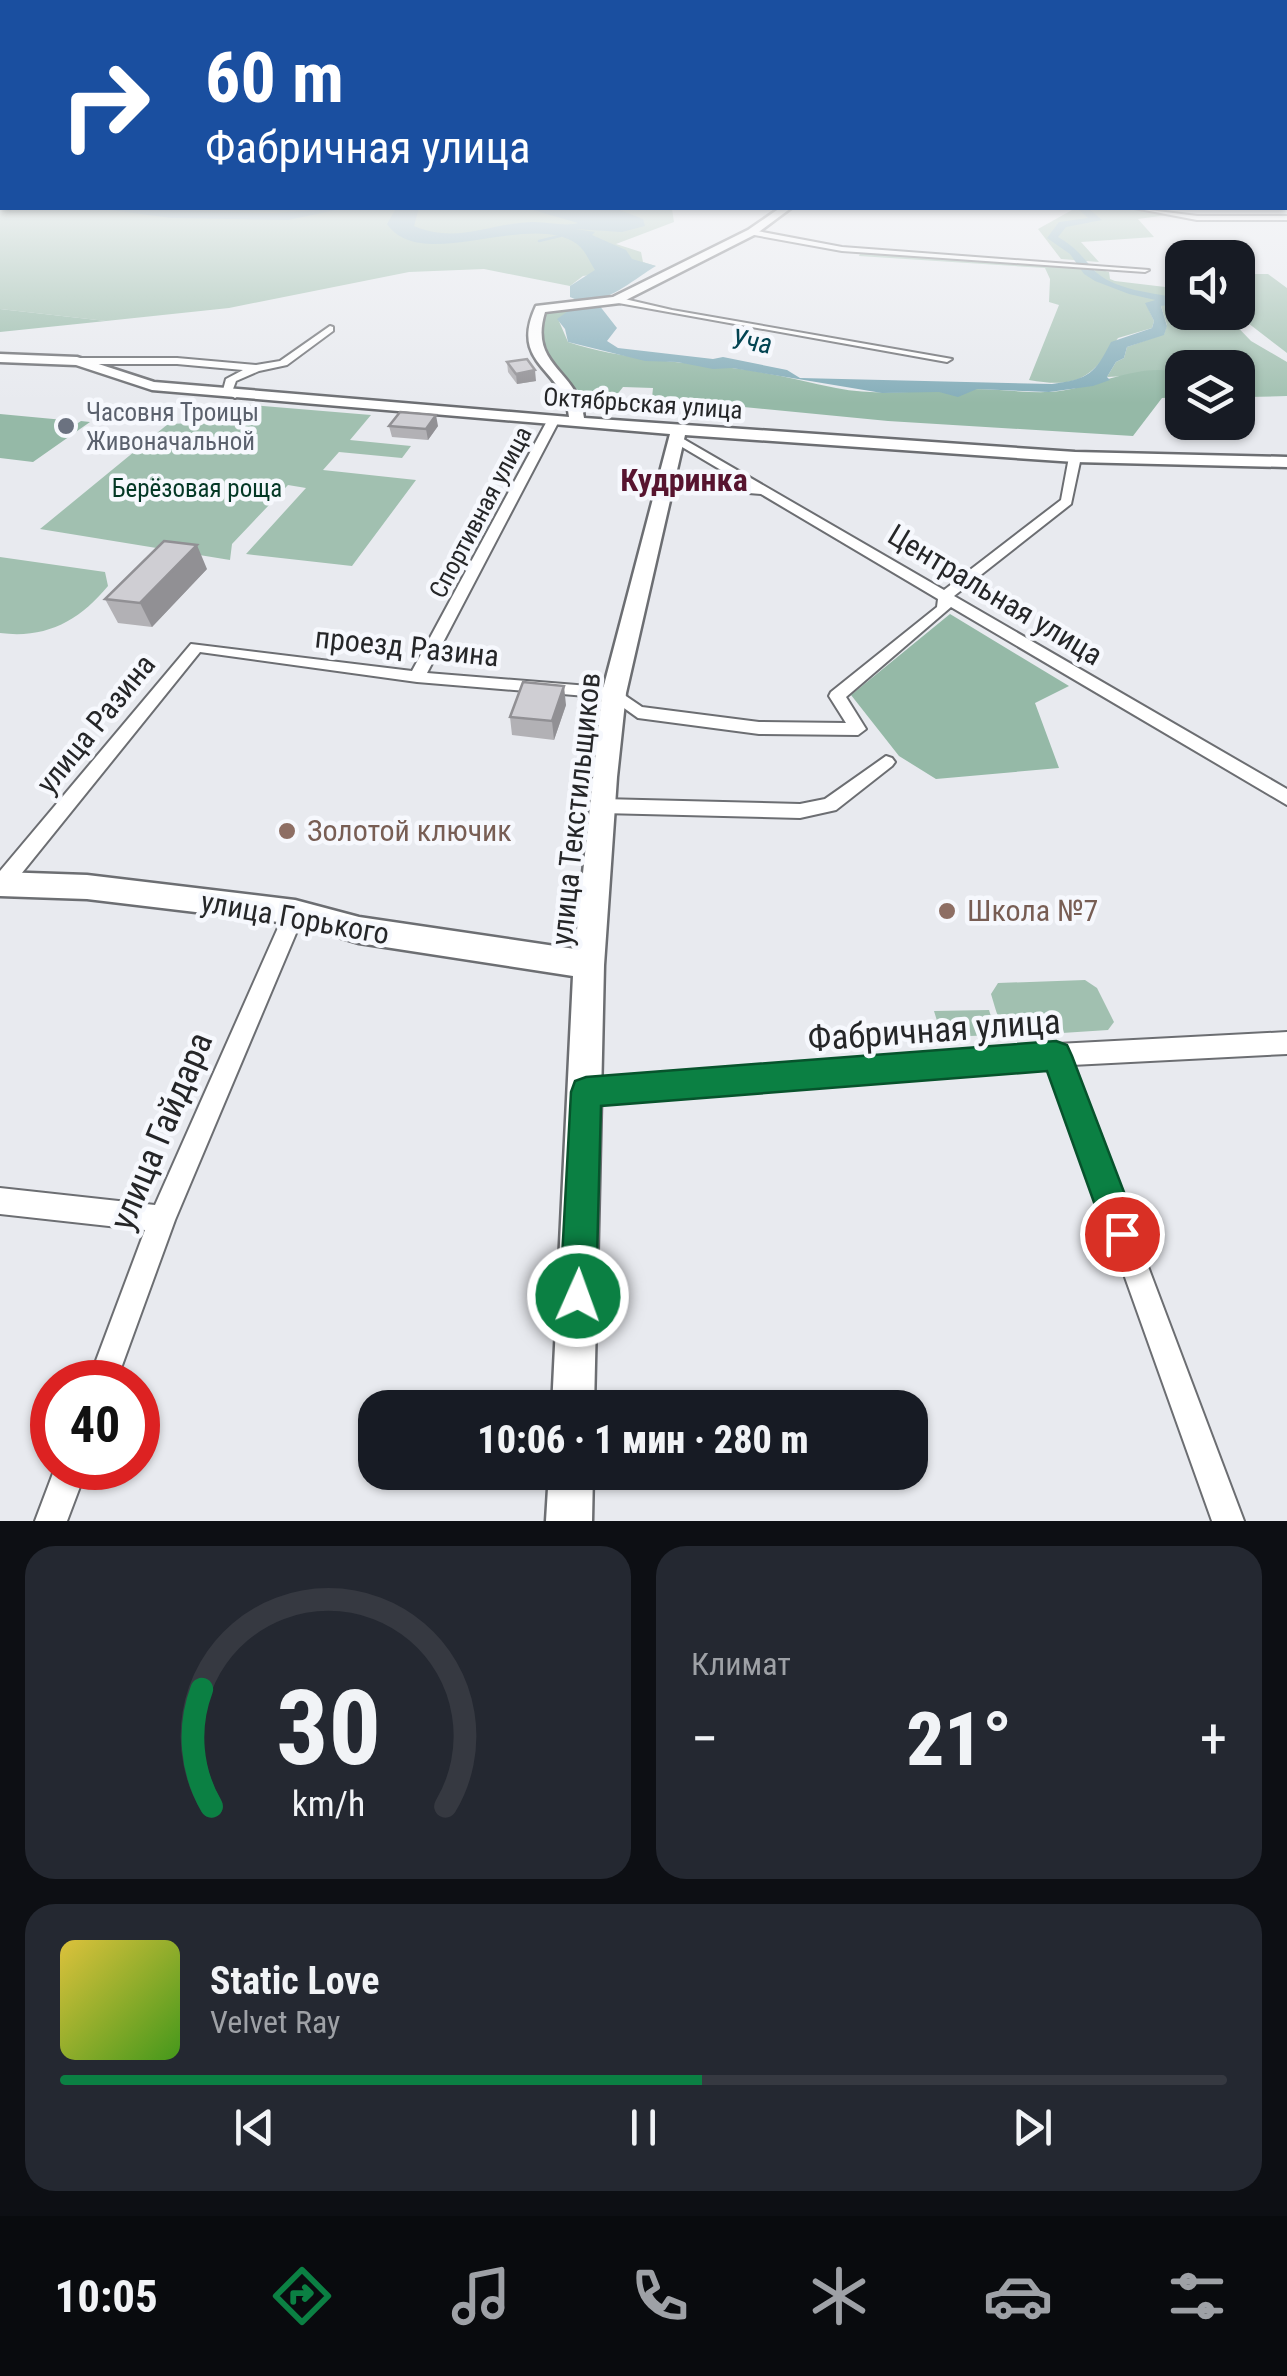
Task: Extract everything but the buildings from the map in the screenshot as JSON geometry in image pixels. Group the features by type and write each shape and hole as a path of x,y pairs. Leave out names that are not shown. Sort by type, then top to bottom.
{"street":[{"path":"609,302 693,261"},
{"path":"1030,261 1145,270"},
{"path":"576,423 576,403 530,340 540,309 609,302 947,359"},
{"path":"235,395 228,390 232,379 283,362 330,330"},
{"name":"Октябрьская улица","path":"0,358 77,361 152,386 677,435 1074,457 1287,462"},
{"path":"77,361 144,359 256,368"},
{"name":"Спортивная улица","path":"417,677 553,421"},
{"name":"улица Текстильщиков","path":"574,1390 590,965 614,694 677,435"},
{"name":"Центральная улица","path":"677,435 765,491 1287,798"},
{"path":"614,694 638,712 760,728 858,729 837,696 944,608 945,596 1068,501 1074,457"},
{"path":"665,484 765,491"},
{"name":"проезд Разина","path":"196,647 417,677 614,694"},
{"name":"улица Разина","path":"1,884 196,647"},
{"path":"602,806 800,811 830,806 886,762"},
{"name":"улица Горького","path":"1,884 86,887 295,912 359,930 590,965"},
{"name":"улица Гайдара","path":"110,1360 162,1219 295,912"},
{"name":"Фабричная улица","path":"586,1092 1287,1042"},
{"path":"1056,1056 1228,1521"},
{"path":"0,1201 162,1219"},
{"path":"51,1521 63,1490"},
{"path":"569,1521 570,1490"}],"green space":[{"path":"0,261 643,261 656,266 583,276 570,286 484,269 409,272 229,308 106,321 0,309"},
{"path":"936,261 1090,268 1088,273 1100,279 1093,268 1109,272 1110,279 1115,281 1165,287 1165,300 1159,299 1149,310 1154,321 1152,328 1118,338 1083,377 1060,383 1029,380 1059,305 1049,302 1050,279 1045,268"},
{"path":"1255,274 1268,274 1287,288 1287,353 1255,328"},
{"path":"577,307 558,319 568,342 589,348 745,370 853,391 1049,392 1131,373 1165,370 1165,398 1133,436 888,421 652,398 653,388 623,387 616,396 579,393 536,346 542,315"},
{"path":"0,309 106,321 0,332"},
{"path":"1165,330 1240,330 1251,341 1287,362 1287,396 1255,397 1255,350 1165,350 1165,374 1107,377 1116,362 1124,358 1127,347 1164,334"},
{"name":"Берёзовая роща","path":"239,404 371,415 350,440 411,446 402,458 339,452 323,470 416,480 352,566 246,554 306,488 288,485 232,544 230,560 40,529 168,424 220,422"},
{"path":"0,414 64,420 54,427 69,429 81,421 90,422 33,462 0,458"},
{"path":"0,557 105,572 108,586 85,609 60,625 32,633 0,633"},
{"path":"950,614 1069,686 1035,703 1059,768 936,779 899,756 851,695"},
{"path":"1085,980 1097,988 1114,1022 1108,1030 1016,1036 1002,1024 991,994 998,983"},
{"path":"989,1010 997,1035 942,1037 934,1011"}],"water":[{"path":"590,261 639,261 656,266 604,297 581,301 570,297 570,286 595,270"},
{"path":"1165,300 1165,305 1161,306 1164,335 1127,347 1124,358 1116,362 1107,377 1110,380 1049,392 977,389 958,397 939,392 882,393 732,368 645,361 568,342 557,319 571,309 599,305 617,328 607,341 618,348 723,357 787,370 800,378 1052,384 1083,377 1095,368 1111,342 1152,328 1154,321 1145,303"}],"waterway":[{"path":"1082,261 1088,272 1099,278 1165,299"}],"place":[{"name":"Часовня Троицы Живоначальной","path":"66,426"},
{"name":"Золотой ключик","path":"287,831"},
{"name":"Школа №7","path":"947,911"}],"district":[{"name":"Кудринка","path":"684,480"}],"route":[{"path":"578,1296 586,1092 1056,1056 1122,1234"}],"water label":[{"name":"Уча","path":"752,341"}]}
